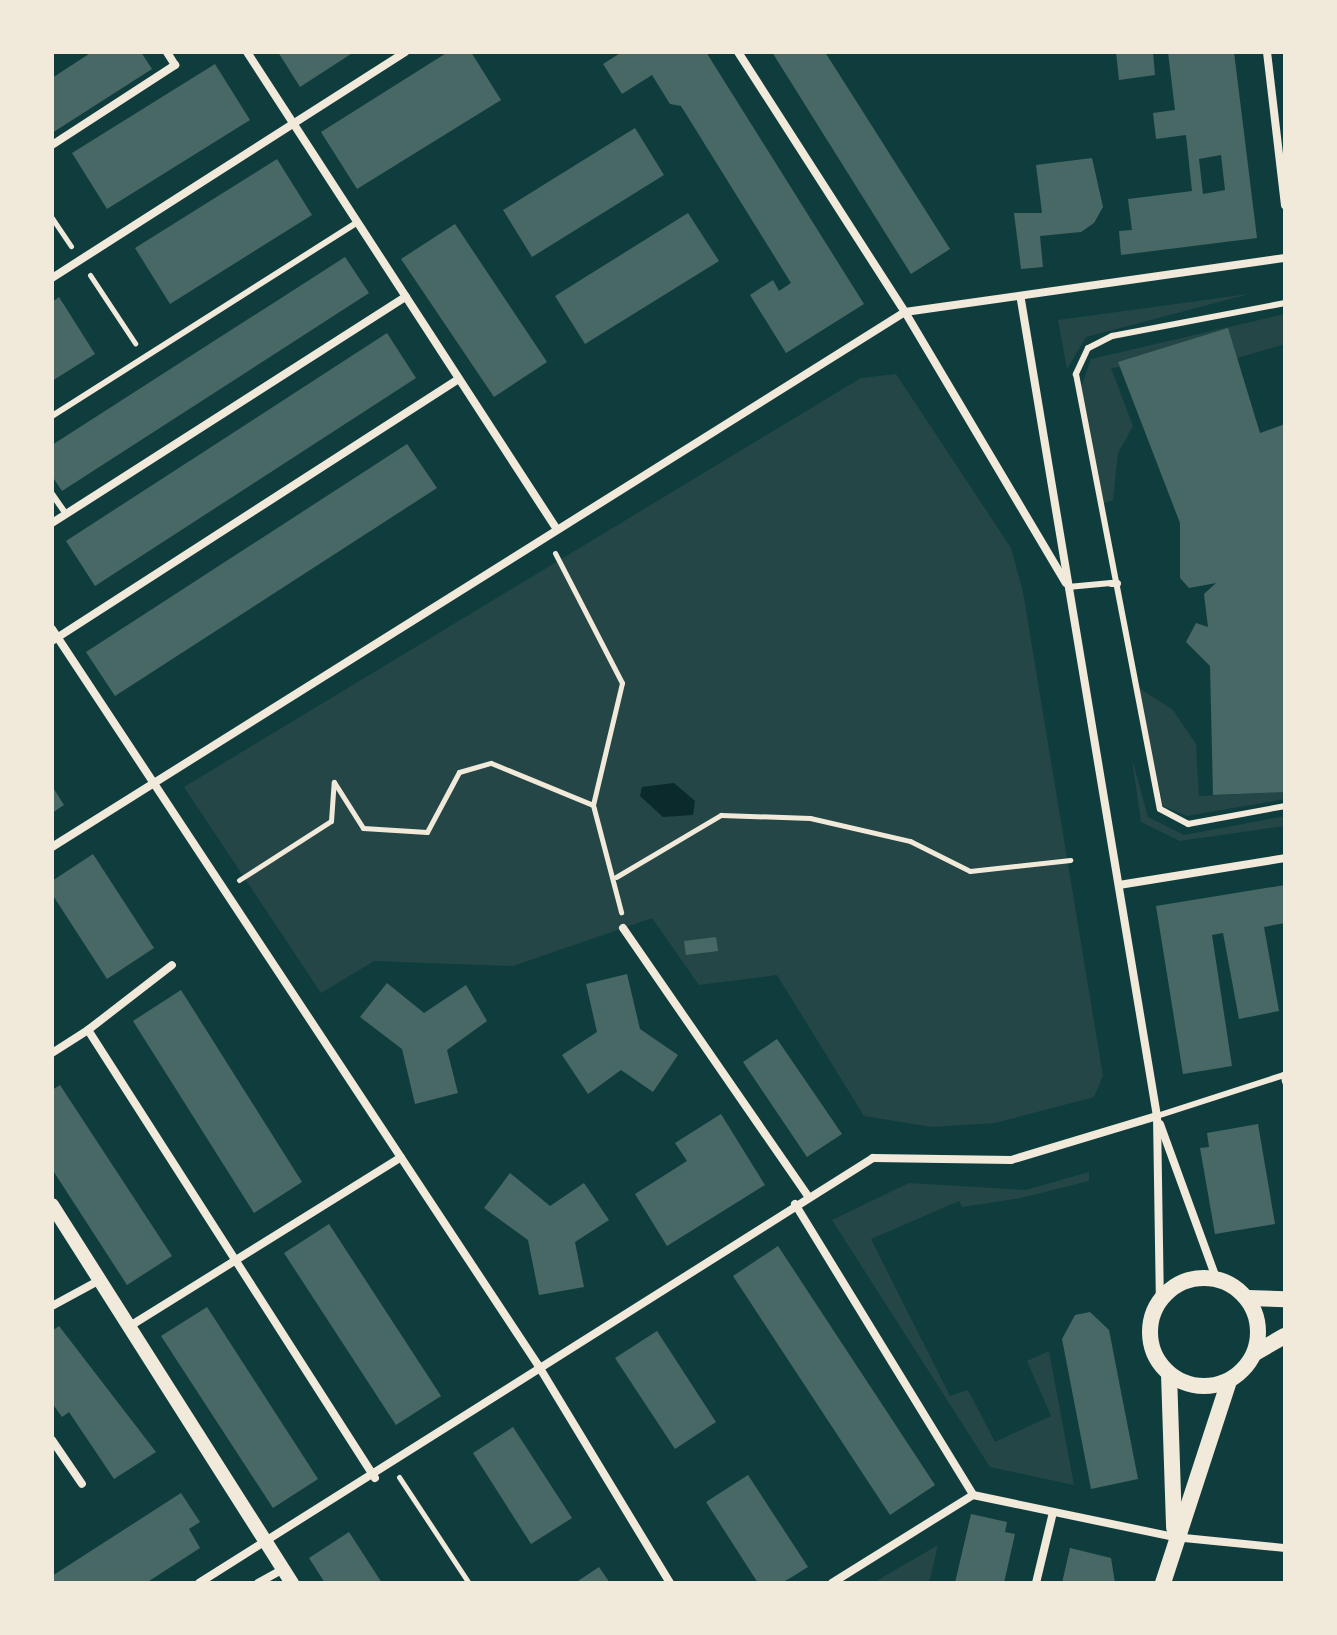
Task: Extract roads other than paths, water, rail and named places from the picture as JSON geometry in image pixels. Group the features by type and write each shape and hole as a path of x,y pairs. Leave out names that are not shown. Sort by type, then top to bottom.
{"main road":[{"path":"1174,1537 1169,1374 1149,1338 1160,1299 1179,1283 1216,1278 1248,1298 1285,1299"},
{"path":"1248,1298 1259,1324 1255,1353"},
{"path":"1163,1583 1174,1537 1229,1381 1255,1353 1285,1336"},
{"path":"1169,1374 1196,1386 1229,1381"}],"street":[{"path":"52,145 175,65 167,52"},
{"path":"247,52 556,528"},
{"path":"52,278 405,52"},
{"path":"738,52 905,312 1068,587"},
{"path":"1267,52 1285,205"},
{"path":"52,847 556,528 905,312 1021,300 1285,258"},
{"path":"52,523 406,297"},
{"path":"1021,300 1157,1116 1160,1299"},
{"path":"459,379 54,636 155,782 538,1365 670,1583"},
{"path":"1119,885 1285,858"},
{"path":"623,928 808,1196"},
{"path":"52,1053 88,1030 172,965"},
{"path":"88,1030 375,1478"},
{"path":"199,1583 375,1478 538,1365 873,1158 1011,1160 1157,1116"},
{"path":"1157,1116 1216,1278"},
{"path":"130,1326 401,1157"},
{"path":"795,1204 973,1495"},
{"path":"52,1205 292,1583"},
{"path":"52,1306 100,1280"},
{"path":"52,1440 82,1484"},
{"path":"832,1583 973,1495 1174,1537 1285,1548"},
{"path":"1036,1583 1053,1512"},
{"path":"258,1583 283,1569"}],"lane":[{"path":"52,416 356,223"},
{"path":"1285,303 1112,336 1080,358 1077,394 1160,809 1188,824 1285,806"},
{"path":"52,494 66,514"},
{"path":"1068,587 1114,583"},
{"path":"1157,1116 1285,1077"}]}
